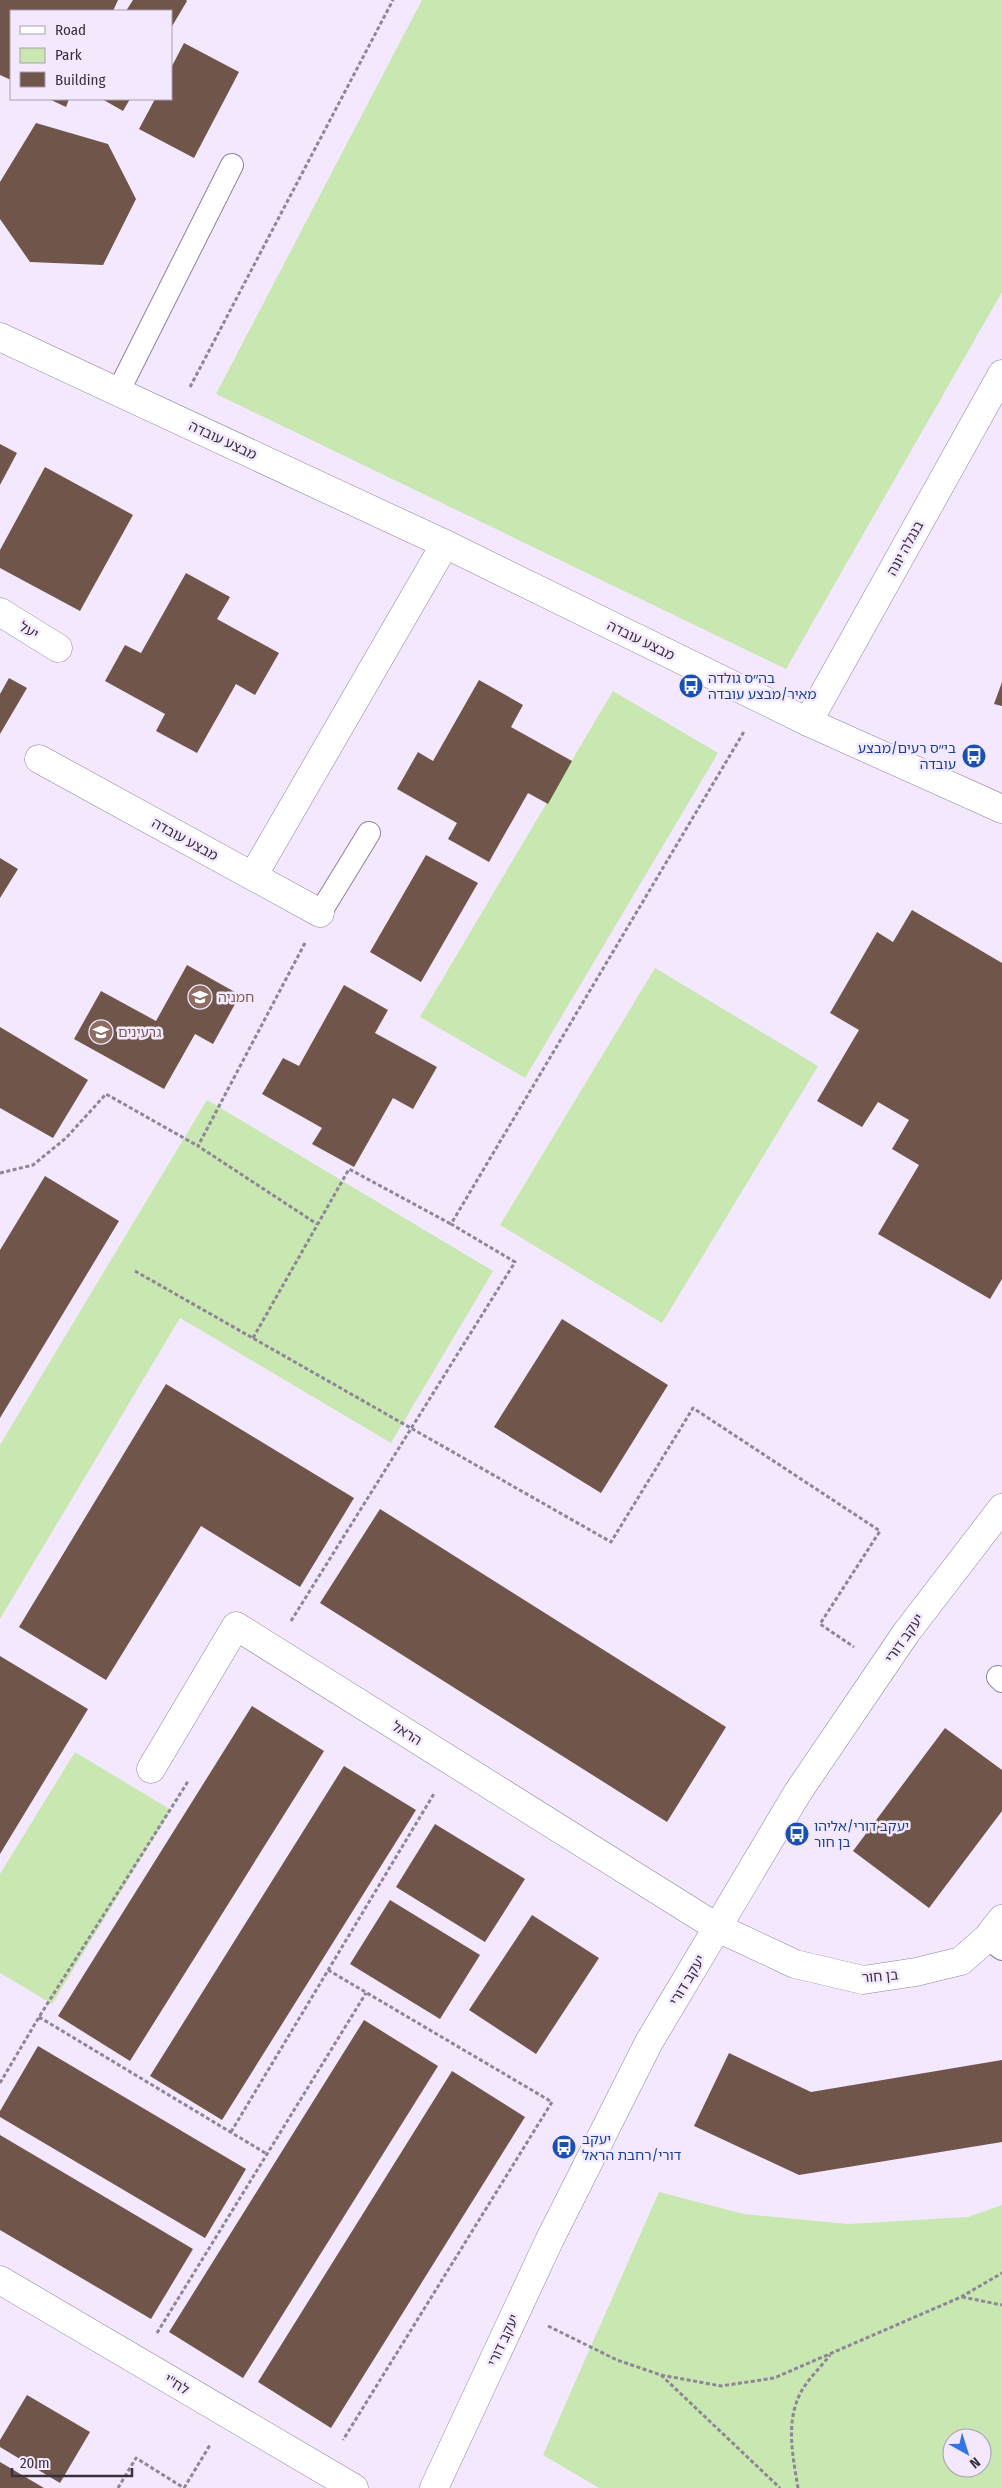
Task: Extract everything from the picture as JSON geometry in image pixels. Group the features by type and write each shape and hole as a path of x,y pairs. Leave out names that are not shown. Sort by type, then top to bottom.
{"street":[{"name":"מבצע עובדה","path":"0,337 445,544 808,722 1002,809"},
{"name":"בנגלה יונה","path":"808,722 1002,374"},
{"path":"253,876 445,544"},
{"name":"יעל","path":"0,612 58,648"},
{"name":"מבצע עובדה","path":"39,759 320,913"},
{"name":"יעקב דורי","path":"434,2488 517,2310 649,2042 798,1792 906,1633 1002,1508"},
{"name":"הראל","path":"151,1769 236,1626 718,1928"},
{"name":"בן חור","path":"718,1928 795,1964 863,1980 916,1972 961,1961 997,1935"},
{"name":"לח\"י","path":"0,2280 354,2488"}],"lane":[{"path":"118,392 232,165"},
{"path":"320,913 369,833"}],"path":[{"path":"174,418 393,0"},
{"path":"451,1224 763,700"},
{"path":"198,1146 320,913"},
{"path":"0,1173 33,1165 66,1138 106,1094 198,1146 318,1224"},
{"path":"253,1338 349,1169 451,1224 515,1262 274,1649"},
{"path":"135,1271 611,1542 693,1408 880,1532 820,1624 884,1667"},
{"path":"231,2132 453,1762"},
{"path":"0,2083 39,2017 187,1783 151,1769"},
{"path":"325,2470 552,2102 328,1970"},
{"path":"139,2362 366,1993"},
{"path":"39,2017 267,2154"},
{"path":"517,2310 617,2360 661,2375 721,2386 774,2378 962,2297 1002,2274"},
{"path":"962,2297 1002,2306"},
{"path":"798,2488 792,2454 791,2423 801,2392 831,2354"},
{"path":"661,2375 780,2488"},
{"path":"118,2488 136,2458 184,2488 228,2414"}],"green space":[{"path":"422,0 1002,0 1002,292 786,669 216,394"},
{"path":"613,691 718,753 525,1078 420,1017"},
{"path":"655,968 818,1066 662,1323 500,1225"},
{"path":"207,1100 493,1271 391,1443 180,1318 0,1619 0,1445"},
{"path":"75,1752 171,1810 52,2004 0,1973 0,1874"},
{"path":"659,2192 744,2214 848,2224 968,2217 1002,2205 1002,2488 599,2488 543,2455"}],"building":[{"path":"0,0 118,0 113,10 10,10 10,80 0,75"},
{"path":"133,0 187,1 172,26 172,10 127,10"},
{"path":"184,43 239,72 194,158 139,129 154,100 172,100 172,66"},
{"path":"51,100 69,100 66,107"},
{"path":"104,100 129,100 123,111"},
{"path":"36,123 108,144 136,199 103,265 30,262 0,219 0,182"},
{"path":"0,444 17,453 0,485"},
{"path":"45,467 133,515 80,611 0,568 0,550"},
{"path":"186,573 230,597 217,619 279,653 255,695 236,684 197,753 156,731 165,714 105,681 125,645 141,653"},
{"path":"9,678 27,688 0,734 0,694"},
{"path":"479,680 523,705 511,727 572,761 548,804 528,793 489,862 448,839 457,823 397,789 418,752 433,761"},
{"path":"1002,682 1002,706 994,704"},
{"path":"426,855 478,883 421,982 370,952"},
{"path":"0,858 18,869 0,898"},
{"path":"912,910 1002,963 1002,1279 990,1299 878,1234 919,1165 892,1149 909,1120 878,1102 862,1127 817,1101 859,1030 830,1013 877,932 893,942"},
{"path":"187,965 240,995 213,1044 195,1034 164,1089 74,1039 101,991 156,1021"},
{"path":"344,985 388,1010 375,1033 437,1067 413,1109 393,1098 354,1167 312,1144 322,1128 262,1094 283,1058 299,1066"},
{"path":"0,1027 88,1080 53,1138 0,1108"},
{"path":"45,1176 119,1221 0,1418 0,1250"},
{"path":"562,1319 668,1385 601,1493 494,1427"},
{"path":"166,1384 354,1498 300,1587 201,1526 106,1680 19,1627"},
{"path":"380,1509 726,1727 667,1822 320,1603"},
{"path":"0,1656 88,1709 0,1854"},
{"path":"252,1706 324,1751 130,2061 58,2016"},
{"path":"945,1728 1002,1770 1002,1811 929,1908 853,1851"},
{"path":"344,1766 416,1810 222,2120 150,2076"},
{"path":"435,1824 525,1879 485,1942 396,1887"},
{"path":"390,1900 480,1955 440,2019 350,1964"},
{"path":"532,1915 599,1958 536,2054 469,2010"},
{"path":"364,2020 438,2066 243,2378 169,2332"},
{"path":"38,2046 246,2169 205,2238 0,2117 0,2111"},
{"path":"729,2053 811,2092 1002,2060 1002,2142 799,2175 694,2126"},
{"path":"452,2071 525,2117 331,2428 258,2382"},
{"path":"0,2135 193,2249 151,2319 0,2230"},
{"path":"27,2395 90,2432 60,2483 0,2447 0,2440"},
{"path":"0,2462 44,2488 0,2488"}],"place":[{"name":"בה״ס גולדה מאיר/מבצע עובדה","path":"691,686"},
{"name":"בי״ס רעים/מבצע עובדה","path":"974,756"},
{"name":"חמניה","path":"200,997"},
{"name":"גרעינים","path":"101,1032"},
{"name":"יעקב דורי/אליהו בן חור","path":"797,1834"},
{"name":"יעקב דורי/רחבת הראל","path":"564,2147"}]}
